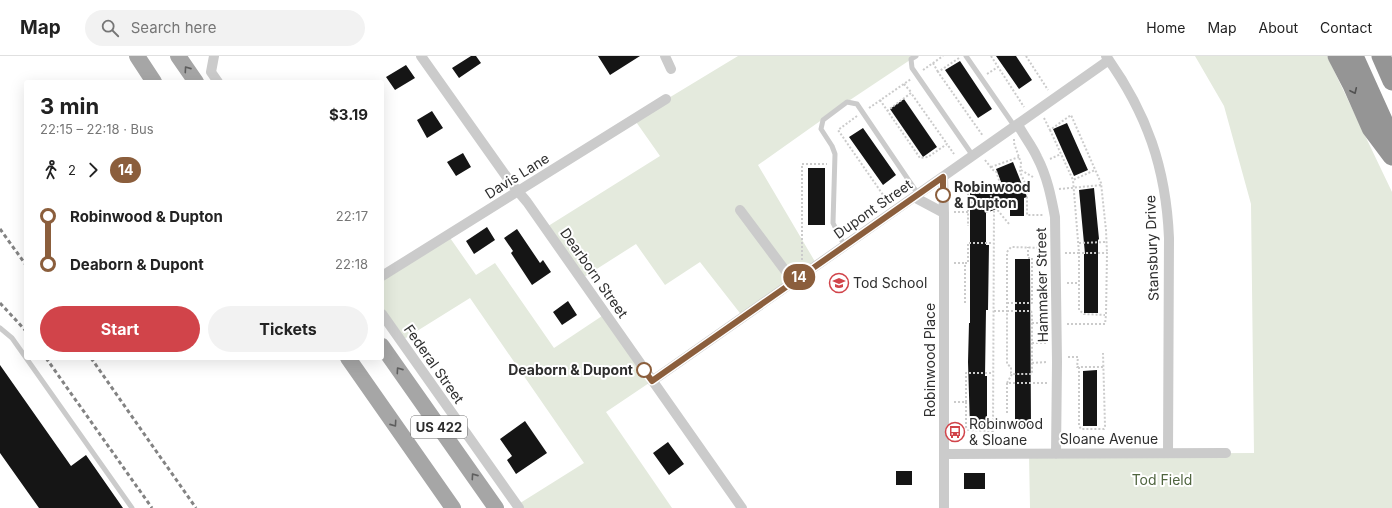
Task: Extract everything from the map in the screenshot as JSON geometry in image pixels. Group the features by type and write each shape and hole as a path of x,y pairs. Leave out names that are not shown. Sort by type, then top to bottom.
{"highway":[{"path":"1337,56 1371,128 1392,156"},
{"path":"1354,56 1392,140"},
{"path":"1381,56 1392,81"}],"main road":[{"path":"137,56 153,80"},
{"path":"178,56 195,80"},
{"name":"US 422","path":"384,349 496,508"},
{"name":"US 422","path":"349,360 453,508"}],"street":[{"path":"214,56 211,72 217,80"},
{"path":"665,56 671,69"},
{"name":"Dearborn Street","path":"426,58 511,183 527,202 742,508"},
{"name":"Dupont Street","path":"652,381 1055,99 1108,58"},
{"name":"Stansbury Drive","path":"1108,58 1130,92 1145,122 1158,161 1165,194 1168,215 1169,246 1168,453"},
{"name":"Davis Lane","path":"384,275 666,99"},
{"name":"Hammaker Street","path":"1016,126 1037,157 1047,181 1055,217 1057,343 1056,454"},
{"name":"Robinwood Place","path":"943,177 944,508"},
{"path":"916,196 944,213"},
{"path":"740,210 793,281"},
{"name":"Federal Street","path":"384,317 519,508"},
{"name":"Sloane Avenue","path":"945,454 1226,452"}],"lane":[{"path":"916,56 912,59 912,68 972,156"},
{"path":"966,56 1016,126"},
{"path":"844,246 833,223 835,154 822,129 823,120 847,102 857,104 916,196"},
{"path":"0,328 12,338 24,355"},
{"path":"28,360 132,508"}],"path":[{"path":"991,56 1030,116"},
{"path":"1026,56 1055,99"},
{"path":"938,72 959,57"},
{"path":"933,63 989,145"},
{"path":"990,72 998,67"},
{"path":"904,84 954,154"},
{"path":"887,111 911,93"},
{"path":"880,100 920,158 928,157 947,144"},
{"path":"1050,130 1071,115 1102,185 1107,242 1105,324 1069,324"},
{"path":"1044,118 1073,180 1079,243 1079,310 1084,314 1105,315"},
{"path":"1014,139 1021,163 1020,172 1026,185 1027,215 1043,215"},
{"path":"1050,159 1061,154"},
{"path":"991,167 1019,157"},
{"path":"968,226 968,190 989,190 1001,186 996,171 985,159"},
{"path":"802,260 802,164 829,164"},
{"path":"1021,170 1033,177"},
{"path":"1073,180 1095,170"},
{"path":"1062,189 1102,185"},
{"path":"989,190 994,206 993,431 968,430 966,427 966,373 993,373"},
{"path":"994,206 1009,224"},
{"path":"944,213 950,211 968,212"},
{"path":"1079,243 1107,242"},
{"path":"954,263 968,263 968,243 994,243"},
{"path":"1007,413 1007,383 1012,373 1007,364 1007,252 1011,247 1056,248"},
{"path":"1006,303 1032,303 1032,258 1028,258 1028,247"},
{"path":"1069,253 1107,253"},
{"path":"965,263 966,303"},
{"path":"1069,283 1079,283"},
{"path":"994,311 1031,311 1032,313 1032,374 1012,373"},
{"path":"1032,323 1056,323"},
{"path":"1032,343 1057,343"},
{"path":"1070,357 1078,357 1079,426 1081,429 1104,429 1103,353"},
{"path":"1032,363 1057,362"},
{"path":"1079,367 1104,367"},
{"path":"1007,383 1057,383"},
{"path":"958,402 966,402"}],"green space":[{"path":"738,56 916,56 847,102 758,165 817,265 743,317 700,262 665,285 636,244 581,279 545,228 660,156 634,119"},
{"name":"Tod Field","path":"1195,56 1327,56 1392,192 1392,508 1030,508 1029,454 1254,453 1251,204 1224,106"},
{"path":"448,235 476,275 495,263 554,348 605,314 652,381 606,412 672,508 519,508 517,505 584,463 470,298 401,341 384,317 384,275"}],"building":[{"path":"471,56 476,56 481,63 459,78 452,68"},
{"path":"598,56 640,56 610,75"},
{"path":"996,56 1016,56 1032,80 1019,89"},
{"path":"960,61 992,109 978,118 945,70"},
{"path":"406,65 415,78 395,90 386,77"},
{"path":"904,99 937,147 923,157 890,109"},
{"path":"432,111 443,128 427,138 417,120"},
{"path":"1067,123 1088,170 1074,176 1053,129"},
{"path":"863,128 896,175 883,185 849,137"},
{"path":"463,153 471,167 456,176 447,162"},
{"path":"1013,162 1027,197 1024,198 1024,216 1010,216 1010,204 986,213 986,245 989,245 985,376 987,376 987,428 970,428 968,362 970,323 970,192 1005,192 996,169"},
{"path":"808,168 825,168 825,225 808,225"},
{"path":"1094,188 1099,239 1098,313 1084,313 1085,254 1079,190"},
{"path":"487,227 495,240 474,254 466,241"},
{"path":"517,229 540,263 543,260 551,272 532,285 511,253 513,251 504,238"},
{"path":"1015,259 1030,259 1031,427 1015,427"},
{"path":"568,301 577,315 562,325 553,312"},
{"path":"0,365 71,466 86,455 123,508 39,508 0,453"},
{"path":"1097,370 1097,426 1083,426 1083,371"},
{"path":"525,421 547,453 516,474 507,460 512,456 500,439"},
{"path":"668,442 684,464 669,475 653,453"},
{"path":"896,471 912,471 912,485 896,485"},
{"path":"964,473 985,473 985,489 964,489"}],"railway":[{"path":"0,229 24,262"},
{"path":"0,303 24,329"},
{"path":"47,360 152,508"},
{"path":"92,360 196,508"}],"bus line":[{"name":"14","path":"644,370 652,381 943,177 943,195"}],"place":[{"name":"Robinwood & Dupton","path":"943,195"},
{"name":"Tod School","path":"839,283"},
{"name":"Deaborn & Dupont","path":"644,370"},
{"name":"Robinwood & Sloane","path":"955,432"}]}
